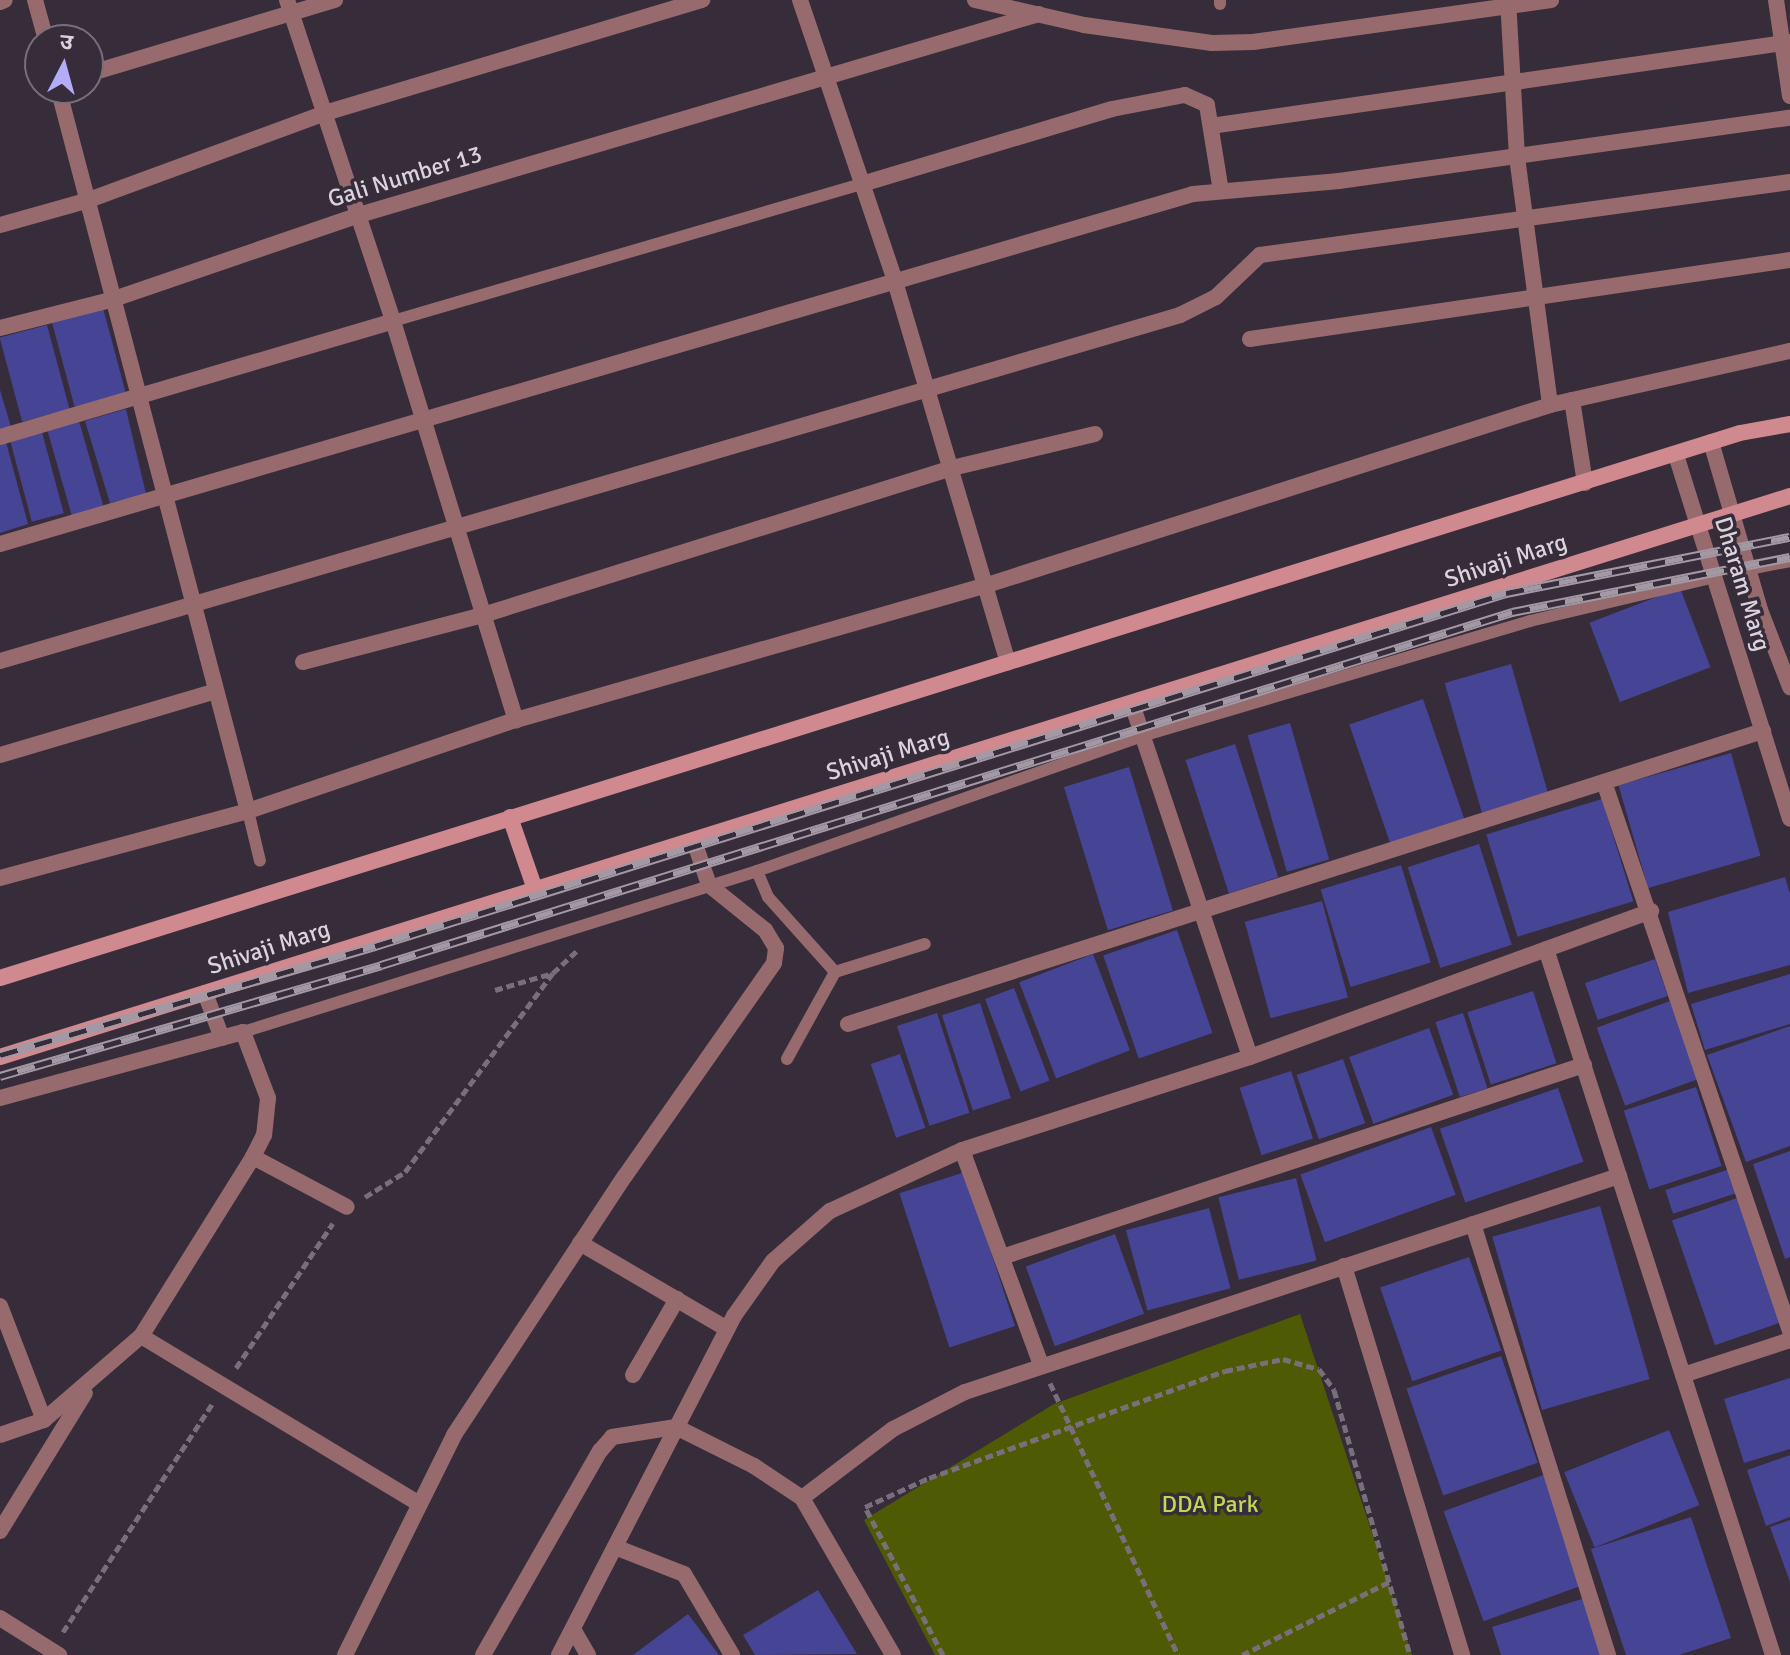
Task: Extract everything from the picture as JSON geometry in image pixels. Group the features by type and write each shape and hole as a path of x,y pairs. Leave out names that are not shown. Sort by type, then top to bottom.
{"main road":[{"name":"Shivaji Marg","path":"0,978 1711,442 1790,424"},
{"name":"Shivaji Marg","path":"0,1057 1790,496"},
{"path":"510,817 535,889"}],"street":[{"path":"35,0 42,24"},
{"path":"104,69 289,6 335,0"},
{"path":"0,225 86,201 325,113 702,0"},
{"path":"800,0 894,278 1008,662"},
{"path":"975,0 1212,43 1551,0"},
{"path":"1776,0 1786,42 1790,96"},
{"path":"1509,3 1516,84 1517,157 1550,405"},
{"path":"289,6 393,321 516,720"},
{"name":"Gali Number 13","path":"0,328 111,300 359,215 1039,14"},
{"path":"1211,126 1516,84 1786,42"},
{"path":"862,184 1164,97 1197,97 1207,105 1221,191"},
{"path":"62,104 111,300 140,398 248,811"},
{"path":"0,544 164,493 425,423 894,278 1193,194 1325,183 1790,118"},
{"path":"0,661 1180,315 1216,297 1260,255 1525,214 1790,182"},
{"path":"1250,339 1790,260"},
{"path":"0,437 393,321"},
{"path":"0,878 248,811 516,720 987,585 1550,405 1790,351"},
{"path":"1572,400 1585,483"},
{"path":"303,662 483,615 952,468 1095,434"},
{"name":"Dharam Marg","path":"1711,442 1749,569 1790,687"},
{"name":"Dharam Marg","path":"1676,455 1790,819"},
{"path":"0,755 216,691"},
{"path":"1132,704 1250,1057"},
{"path":"848,1024 1763,731"},
{"path":"1604,782 1651,911 1790,1331"},
{"path":"345,1655 454,1435 580,1243 774,963 776,948 765,930 709,885 694,841"},
{"path":"559,1655 727,1329 773,1261 830,1211 962,1150 1250,1057 1651,911"},
{"path":"1546,949 1773,1655"},
{"path":"205,993 222,1038"},
{"path":"0,1098 243,1032 268,1098 264,1135 253,1157 141,1336 44,1420 0,1435"},
{"path":"1002,1257 1584,1065"},
{"path":"962,1150 1041,1365"},
{"path":"253,1157 347,1207"},
{"path":"802,1498 893,1429 965,1392 1619,1176"},
{"path":"1473,1224 1608,1655"},
{"path":"580,1243 727,1329"},
{"path":"1344,1266 1462,1655"},
{"path":"633,1375 677,1299"},
{"path":"0,1306 44,1420"},
{"path":"141,1336 419,1504"},
{"path":"1683,1375 1790,1340"},
{"path":"0,1531 91,1382"},
{"path":"483,1655 600,1451 612,1437 676,1427 754,1466 802,1498 893,1655"},
{"path":"615,1547 684,1574 732,1655"},
{"path":"0,1618 55,1652"},
{"path":"573,1629 588,1655"}],"lane":[{"path":"393,321 862,184"},
{"path":"1749,569 1790,561"},
{"path":"243,1032 757,871 1142,736 1530,621 1714,577"},
{"path":"248,811 260,861"},
{"path":"757,871 768,897 835,972"},
{"path":"787,1059 835,972 925,944"}],"path":[{"path":"55,1652 224,1386 347,1207 385,1189 405,1172 553,973"},
{"path":"943,1655 865,1507 1071,1426 1225,1371 1283,1359 1319,1369 1334,1390 1410,1655"},
{"path":"1041,1365 1178,1655"},
{"path":"1242,1655 1389,1582"}],"green space":[{"name":"DDA Park","path":"1300,1314 1412,1655 935,1655 864,1520 1054,1404"}],"building":[{"path":"103,308 126,393 75,407 52,322"},
{"path":"47,325 70,409 22,422 0,338"},
{"path":"0,390 11,427 0,430"},
{"path":"126,409 146,494 110,503 85,421"},
{"path":"79,421 104,508 72,518 47,430"},
{"path":"42,432 64,513 32,522 10,441"},
{"path":"6,442 28,524 0,533 0,444"},
{"path":"1680,588 1710,667 1620,702 1589,623"},
{"path":"1511,664 1548,794 1482,813 1445,683"},
{"path":"1423,699 1465,821 1391,846 1349,724"},
{"path":"1290,723 1329,859 1287,872 1248,735"},
{"path":"1235,744 1278,877 1229,893 1186,760"},
{"path":"1731,753 1760,856 1648,888 1619,785"},
{"path":"1129,767 1173,910 1108,930 1064,787"},
{"path":"1602,799 1633,901 1518,937 1486,834"},
{"path":"1479,844 1512,945 1440,968 1408,867"},
{"path":"1401,865 1431,963 1350,987 1321,890"},
{"path":"1785,877 1790,894 1790,965 1688,993 1668,912"},
{"path":"1322,901 1348,998 1271,1018 1245,922"},
{"path":"1177,930 1212,1033 1139,1058 1103,955"},
{"path":"1093,954 1130,1050 1056,1078 1019,982"},
{"path":"1655,959 1668,996 1598,1020 1585,983"},
{"path":"1790,974 1790,1024 1705,1050 1691,1004"},
{"path":"1014,988 1049,1080 1021,1092 985,999"},
{"path":"1533,991 1556,1063 1491,1085 1467,1012"},
{"path":"1670,1001 1698,1079 1625,1106 1597,1028"},
{"path":"980,1003 1011,1098 973,1110 942,1015"},
{"path":"937,1013 969,1113 930,1126 897,1026"},
{"path":"1463,1013 1487,1088 1460,1097 1435,1022"},
{"path":"1790,1026 1790,1146 1746,1162 1707,1055"},
{"path":"1429,1028 1453,1095 1373,1124 1349,1057"},
{"path":"900,1054 925,1128 896,1138 871,1064"},
{"path":"1343,1059 1365,1123 1319,1139 1297,1075"},
{"path":"1291,1071 1313,1139 1262,1155 1240,1088"},
{"path":"1696,1087 1722,1166 1649,1189 1624,1110"},
{"path":"1558,1088 1583,1162 1465,1202 1440,1129"},
{"path":"1431,1127 1456,1195 1325,1242 1300,1175"},
{"path":"1790,1151 1790,1257 1785,1259 1753,1164"},
{"path":"1730,1169 1738,1193 1673,1214 1665,1190"},
{"path":"965,1172 1015,1326 949,1347 899,1193"},
{"path":"1296,1178 1317,1260 1239,1280 1218,1197"},
{"path":"1740,1197 1783,1322 1715,1345 1672,1220"},
{"path":"1600,1206 1650,1379 1542,1410 1492,1237"},
{"path":"1209,1208 1230,1288 1147,1310 1126,1230"},
{"path":"1115,1234 1144,1314 1055,1346 1026,1266"},
{"path":"1469,1257 1501,1351 1412,1381 1380,1288"},
{"path":"1501,1356 1538,1463 1443,1495 1406,1389"},
{"path":"1790,1378 1790,1449 1744,1463 1724,1399"},
{"path":"1669,1430 1699,1505 1595,1547 1564,1472"},
{"path":"1790,1455 1790,1517 1766,1526 1747,1470"},
{"path":"1546,1474 1586,1584 1484,1621 1444,1511"},
{"path":"1691,1517 1731,1638 1679,1655 1626,1655 1591,1549"},
{"path":"1790,1520 1790,1582 1770,1527"},
{"path":"818,1590 857,1654 755,1655 743,1635"},
{"path":"1585,1598 1603,1655 1501,1655 1492,1627"},
{"path":"688,1614 719,1655 633,1655"}],"railway":[{"path":"0,1055 375,946 1506,593 1790,537"},
{"path":"0,1076 381,965 1512,612 1790,557"}]}
